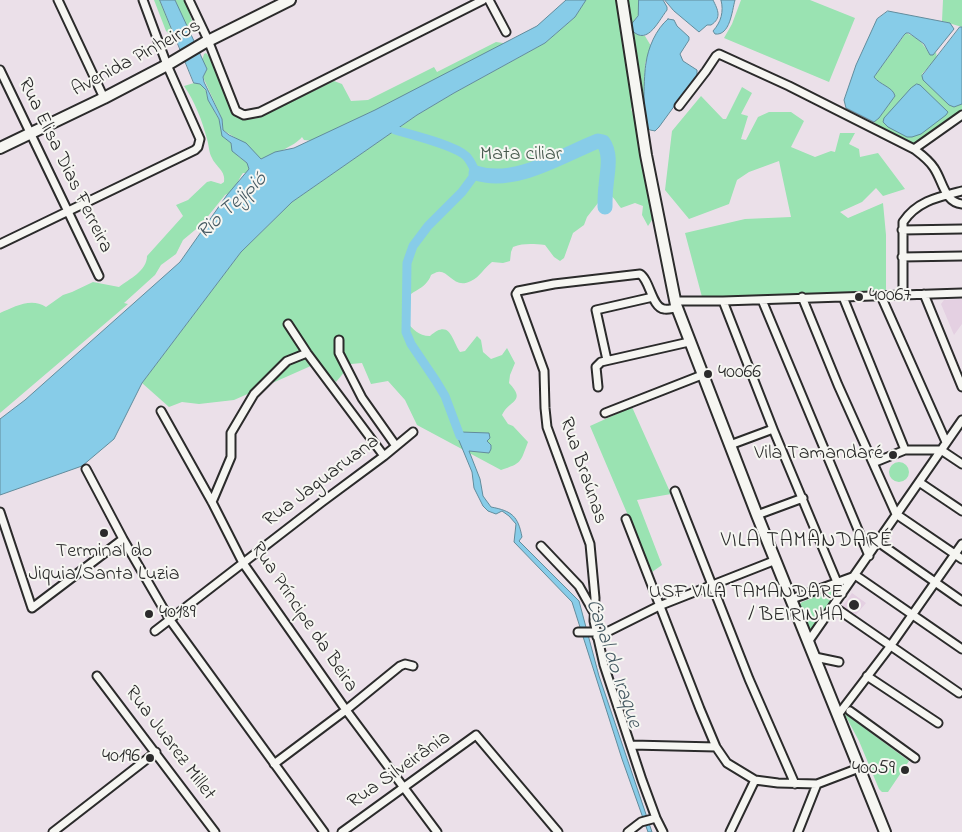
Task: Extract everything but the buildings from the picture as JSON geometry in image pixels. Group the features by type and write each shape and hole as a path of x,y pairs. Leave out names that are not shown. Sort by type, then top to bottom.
{"main road":[{"path":"622,0 646,155 676,305 808,642 844,711 859,768 885,832"},
{"name":"Avenida Pinheiros","path":"0,148 104,98 167,65 179,56 284,2"}],"street":[{"path":"58,0 104,98"},
{"path":"0,244 195,150 198,146 200,139 167,65 143,0"},
{"path":"189,0 236,111 244,115 260,112 483,0"},
{"path":"489,0 506,32"},
{"path":"679,106 719,54 789,86 914,149 933,166 947,195 954,202 962,204"},
{"name":"Rua Elisa Dias Ferreira","path":"0,70 99,276"},
{"path":"914,149 962,114"},
{"path":"903,294 903,222 915,208 924,202 962,192"},
{"path":"902,230 962,229"},
{"path":"902,257 962,256"},
{"name":"Rua Braúnas","path":"653,297 645,276 640,274 554,284 517,292 544,371 547,427 590,544 595,634 610,687 632,745 654,818 663,832"},
{"path":"607,360 596,312 599,309 653,297 663,310 676,305 723,301 962,293"},
{"path":"924,294 962,387"},
{"path":"881,296 946,442"},
{"path":"843,297 906,450"},
{"path":"802,298 838,385 896,514 962,559"},
{"path":"762,300 869,556"},
{"path":"723,301 773,429 842,594"},
{"path":"288,324 307,353 384,456"},
{"path":"339,340 340,353 362,398 396,446"},
{"path":"598,388 597,364 607,360 689,342"},
{"path":"212,502 230,458 230,433 254,394 287,361 307,353"},
{"path":"605,413 702,375"},
{"name":"Rua Príncipe da Beira","path":"161,411 212,502 243,563 346,710 437,832"},
{"path":"808,642 962,420"},
{"path":"730,445 773,429"},
{"name":"Rua Jaguaruana","path":"155,631 413,432"},
{"path":"873,464 906,450 941,450 962,464"},
{"path":"86,469 123,539 170,620 324,832"},
{"path":"919,482 962,511"},
{"path":"675,491 749,679 796,784"},
{"path":"757,515 803,498"},
{"path":"0,512 32,608 123,539"},
{"path":"626,519 716,747 727,763 755,780 796,784 817,784 859,768"},
{"path":"878,542 962,601"},
{"path":"915,758 844,711 962,544"},
{"path":"541,546 579,586 593,611"},
{"path":"579,633 595,634 659,606 776,560"},
{"path":"792,599 856,575"},
{"path":"856,575 962,649"},
{"path":"834,606 959,693"},
{"path":"815,658 839,662"},
{"path":"274,764 346,710 400,666 405,664 413,666"},
{"name":"Rua Juarez Millet","path":"97,676 215,832"},
{"path":"867,676 938,723"},
{"name":"Rua Silveirânia","path":"342,832 476,736 558,832"},
{"path":"632,745 716,747"},
{"path":"53,832 156,752"},
{"path":"730,832 755,780"},
{"path":"798,832 817,784"},
{"path":"628,832 641,822 654,818"}],"shaded area":[{"path":"962,299 962,324 954,335 941,304 944,300"},
{"name":"USF VILA TAMANDARE / BEIRINHA","path":"852,593 866,603 855,616 842,607"}],"green space":[{"path":"154,0 160,0 176,40 166,31"},
{"path":"175,0 185,0 194,23 193,29 188,30"},
{"name":"Mata ciliar","path":"586,0 639,0 638,16 630,26 636,34 645,36 651,46 645,64 644,104 633,105 631,109 636,122 654,217 648,226 642,215 643,206 635,203 621,208 611,195 601,194 598,203 587,217 584,225 573,233 564,258 560,261 554,257 545,245 529,244 513,247 510,261 503,263 492,262 477,277 465,283 456,282 442,272 434,273 422,287 410,294 405,302 406,321 422,335 430,336 442,329 446,330 450,333 460,352 465,351 477,336 481,340 483,352 491,359 502,355 507,348 515,363 509,383 514,389 517,398 502,415 508,424 513,426 528,442 517,464 501,470 417,425 405,400 388,381 371,384 362,363 351,364 336,382 320,366 313,365 234,400 199,404 182,402 169,407 142,383 241,252 292,202 417,115 545,43 575,17"},
{"path":"741,0 810,0 855,18 829,82 724,38 732,24"},
{"path":"943,0 962,0 962,27 942,21"},
{"path":"906,33 918,40 931,54 933,55 936,52 937,58 922,74 957,106 962,104 962,111 915,144 893,136 882,130 874,122 895,96 892,90 874,77"},
{"path":"496,42 503,43 504,46 314,141 304,140 302,137 289,147 261,159 242,142 223,130 222,119 203,77 207,69 202,61 206,53 214,63 239,116 244,119 259,118 334,81 342,84 351,101 368,100 434,67 437,72"},
{"path":"194,83 200,84 206,91 219,119 224,137 231,143 238,156 247,163 249,169 246,173 243,173 234,189 225,195 201,225 183,240 176,254 161,265 155,275 124,303 128,304 0,413 0,313 29,303 40,304 46,307 63,295 93,282 119,287 141,270 147,256 183,216 176,205 188,200 207,182 211,181 221,184 224,182 224,175 211,156 198,111 184,86"},
{"path":"742,87 752,93 741,114 748,116 741,139 746,140 758,117 769,112 791,112 804,121 791,147 815,157 831,151 835,152 840,133 855,133 849,144 859,149 860,157 878,153 905,189 883,196 876,188 862,202 840,212 848,218 883,203 886,235 886,291 702,297 685,233 745,219 791,217 779,161 749,172 737,180 729,204 689,219 665,190 672,131 701,96 723,119 726,119"},
{"path":"632,407 671,494 637,500 662,565 652,572 590,426"},
{"path":"899,462 906,465 909,472 906,479 899,482 892,479 889,472 892,465"},
{"path":"836,589 838,595 814,630 807,629 798,606 802,602"},
{"path":"844,713 909,761 888,792 882,792 879,789 859,741"}],"water":[{"name":"Rio Tejipió","path":"160,0 175,0 207,69 203,77 204,82 222,119 223,130 246,143 261,159 275,152 294,148 375,110 537,26 566,0 586,0 575,17 545,43 417,115 292,202 241,252 142,383 114,439 82,466 0,495 0,419 25,400 180,262 227,195 249,169 247,163 232,151 231,143 222,136 219,119 208,100 206,90 200,84 194,83"},
{"path":"639,0 663,0 667,7 667,10 655,27 646,35 635,33 629,27 638,16"},
{"path":"665,0 713,0 717,10 717,20 699,32 674,11"},
{"path":"721,0 735,0 727,27 720,34 715,34 713,31 722,13"},
{"path":"888,11 950,23 954,29 933,55 930,55 924,44 909,33 904,35 874,77 892,90 895,96 874,122 846,108 844,100 856,65 877,19"},
{"path":"668,19 674,20 677,26 689,37 680,54 683,61 697,70 697,75 655,131 650,130 646,124 644,97 645,68 653,39"},
{"path":"960,27 962,27 962,104 954,107 949,105 923,80 922,76"},
{"path":"917,84 948,112 921,134 907,137 888,127 883,122 884,118 911,88"},
{"path":"458,425 461,432 489,433 490,438 487,441 491,445 491,449 489,453 469,451 480,479 483,496 491,507 504,510 516,519 522,537 519,541 579,601 599,676 652,832 648,832 622,759 572,602 514,542 516,524 509,516 502,511 496,514 488,511 483,506 474,488 472,472 453,426"}],"waterway":[{"name":"Canal do Iraque","path":"395,130 460,152 466,156 476,173 462,192 428,226 413,246 407,263 406,332 411,344 445,396 460,436"},
{"path":"476,173 491,176 522,172 554,161 598,141 603,142 608,158 605,207"}],"place":[{"name":"40067","path":"859,297"},
{"name":"40066","path":"708,374"},
{"name":"Vila Tamandaré","path":"893,455"},
{"name":"Terminal do Jiquia/Santa Luzia","path":"104,533"},
{"name":"USF VILA TAMANDARE / BEIRINHA","path":"854,605"},
{"name":"40189","path":"149,614"},
{"name":"40196","path":"150,758"},
{"name":"40059","path":"905,770"}],"district":[{"name":"VILA TAMANDARÉ","path":"807,543"}]}
